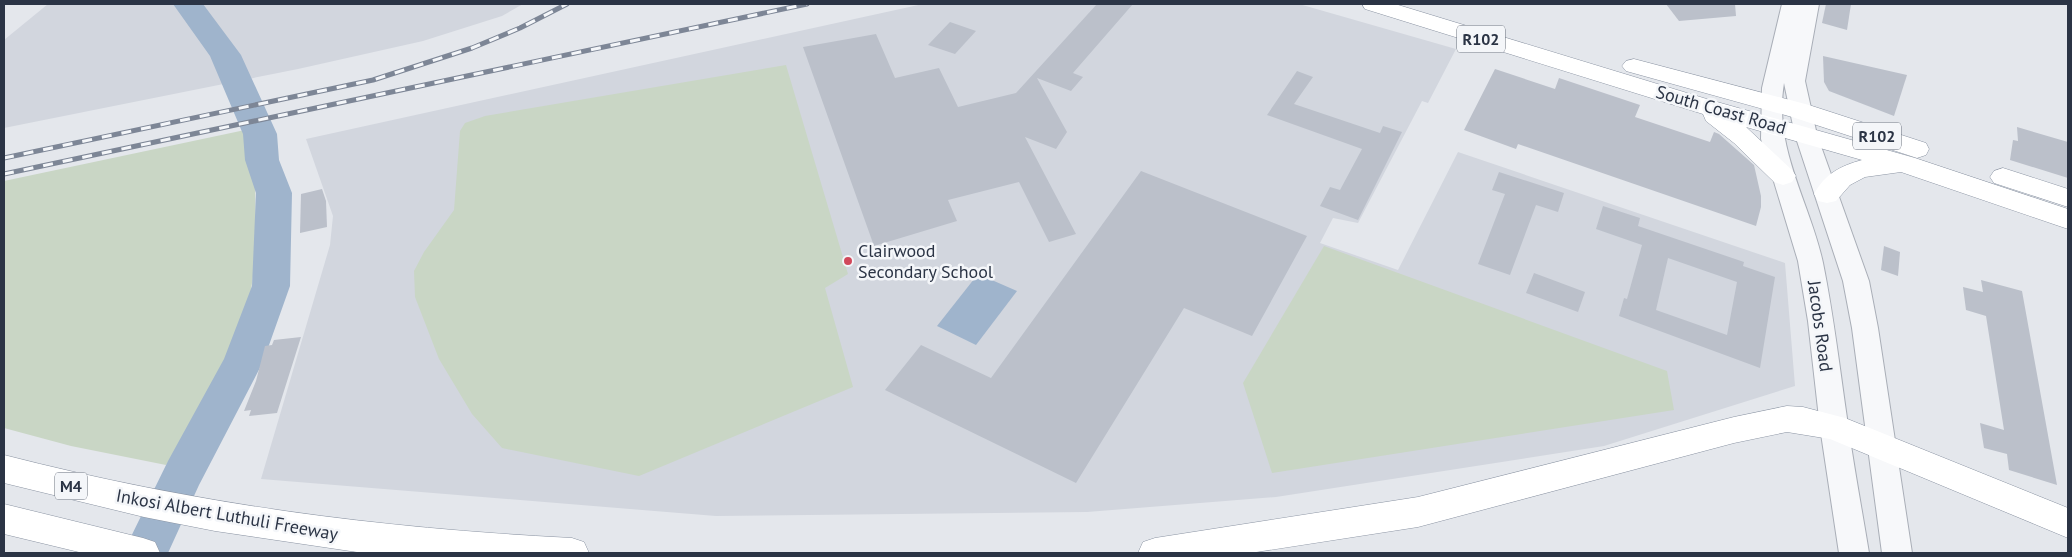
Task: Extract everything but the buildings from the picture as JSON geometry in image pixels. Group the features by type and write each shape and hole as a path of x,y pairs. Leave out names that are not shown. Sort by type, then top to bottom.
{"highway":[{"name":"South Coast Road","path":"1373,4 1702,106 1770,114"},
{"name":"South Coast Road","path":"1432,4 1587,52 1770,114 2068,198"},
{"path":"1702,106 1743,137 1783,176"},
{"name":"South Coast Road","path":"1803,123 1906,164 2068,219"},
{"path":"1827,194 1837,180 1853,171 1906,164"},
{"path":"1155,553 1418,512 1734,430 1787,419 1803,420 1834,427 1882,445 2068,523"},
{"name":"Inkosi Albert Luthuli Freeway","path":"4,470 139,502 286,529 462,548 572,553"},
{"path":"4,518 143,553"}],"street":[{"path":"1770,114 1774,75 1792,4"},
{"path":"1809,4 1795,67 1794,81 1803,123 1856,281 1897,553"},
{"name":"Jacobs Road","path":"1770,114 1783,176 1810,260 1821,322 1834,427 1854,553"}],"shaded area":[{"path":"48,4 523,4 502,16 423,41 298,69 4,128 4,40"},
{"name":"Clairwood Secondary School","path":"923,4 1299,4 1456,49 1428,103 1422,101 1358,223 1333,218 1320,243 1398,270 1458,152 1785,263 1795,386 1604,446 1276,497 1087,512 716,516 261,479 330,245 333,216 306,139"}],"green space":[{"path":"786,65 848,274 825,288 853,387 639,476 502,448 472,414 439,359 415,297 414,271 424,252 454,210 460,131 465,123 485,116"},
{"path":"245,130 255,176 256,255 249,304 232,357 203,409 166,465 71,446 4,428 4,181"},
{"path":"1324,246 1667,371 1674,410 1272,473 1243,383"}],"water":[{"path":"978,274 1017,291 976,345 937,326"}],"waterway":[{"path":"145,553 183,474 243,362 271,286 274,193 262,160 260,134 225,55 188,4"}],"railway":[{"path":"4,158 373,80 472,48 520,28 567,4"},
{"path":"4,174 807,4"}],"place":[{"name":"Clairwood Secondary School","path":"848,261"}]}
